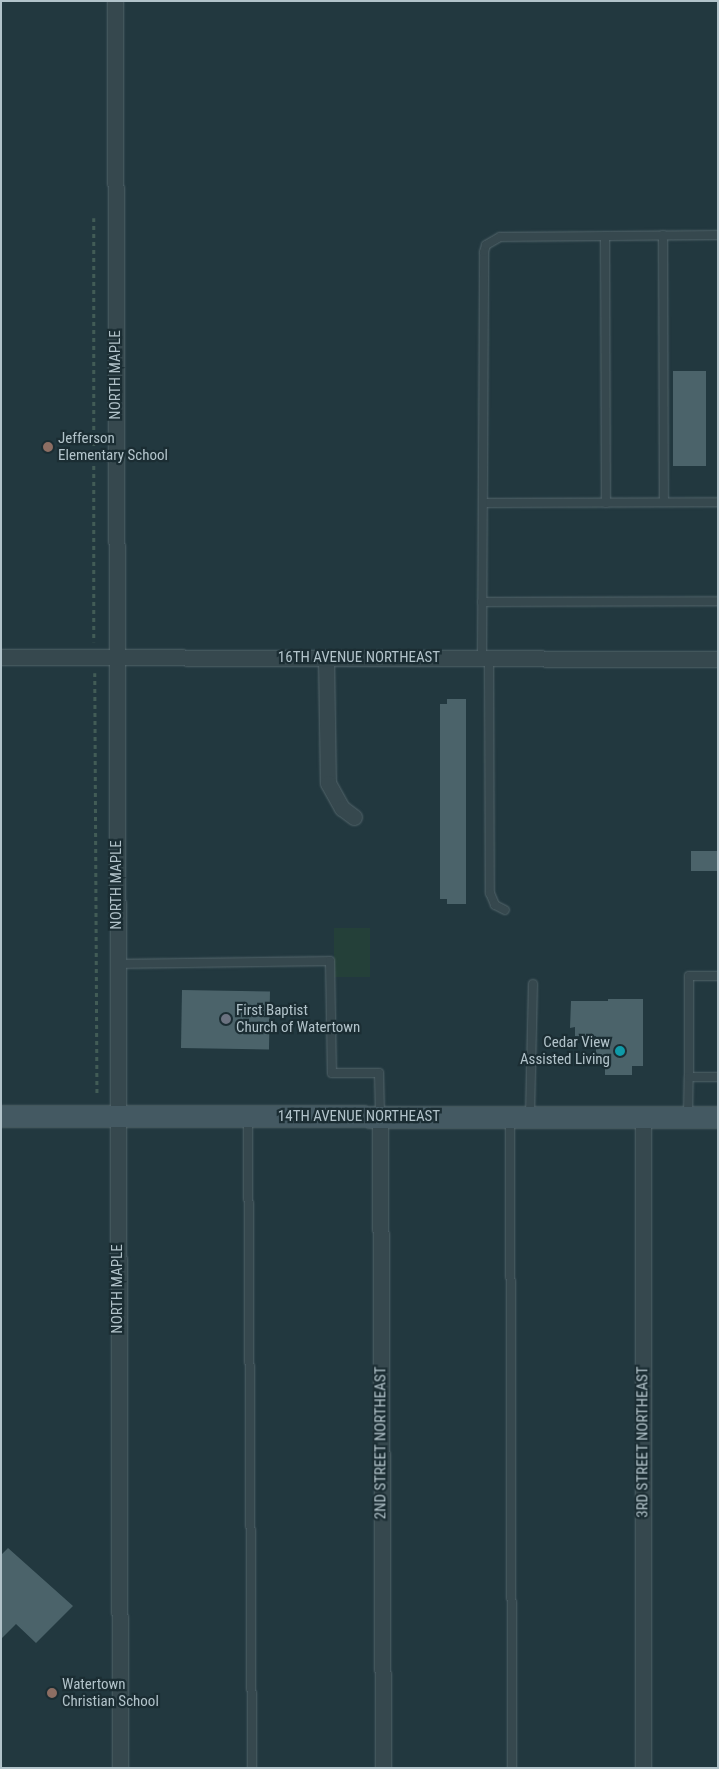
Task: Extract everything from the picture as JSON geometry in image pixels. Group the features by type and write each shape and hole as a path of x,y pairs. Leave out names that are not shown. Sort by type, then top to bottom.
{"main road":[{"name":"14TH AVENUE NORTHEAST","path":"1,1116 718,1117"}],"street":[{"name":"NORTH MAPLE","path":"115,1 120,1768"},
{"name":"16TH AVENUE NORTHEAST","path":"1,657 718,658"},
{"path":"326,658 328,783 342,808 354,817"},
{"name":"3RD STREET NORTHEAST","path":"643,1117 643,1768"},
{"name":"2ND STREET NORTHEAST","path":"380,1118 383,1768"}],"lane":[{"path":"663,235 664,502"},
{"path":"505,910 495,905 490,893 486,658 482,602 484,252 486,245 500,237 718,235"},
{"path":"606,236 606,503"},
{"path":"482,503 718,502"},
{"path":"482,602 718,602"},
{"path":"117,964 330,961 332,1073 379,1073 380,1118"},
{"path":"688,1117 689,976 718,976"},
{"path":"512,1768 520,1117 532,984"},
{"path":"689,1077 718,1076"},
{"path":"248,1117 252,1768"}],"path":[{"path":"94,218 96,1096"}],"green space":[{"path":"334,928 370,928 370,977 334,977"}],"building":[{"path":"673,371 706,371 706,466 673,466"},
{"path":"447,699 466,699 466,904 447,904 447,899 440,899 440,704 447,704"},
{"path":"691,851 717,851 717,871 691,871"},
{"name":"First Baptist Church of Watertown","path":"182,990 270,992 269,1050 181,1048"},
{"name":"Cedar View Assisted Living","path":"608,999 643,999 643,1066 632,1066 632,1075 605,1075 605,1065 596,1065 596,1036 575,1036 575,1027 570,1028 571,1001 608,1001"},
{"path":"8,1548 73,1606 36,1643 16,1624 1,1639 1,1555"}],"place":[{"name":"Jefferson Elementary School","path":"48,447"},
{"name":"First Baptist Church of Watertown","path":"226,1019"},
{"name":"Cedar View Assisted Living","path":"620,1051"},
{"name":"Watertown Christian School","path":"52,1693"}]}
